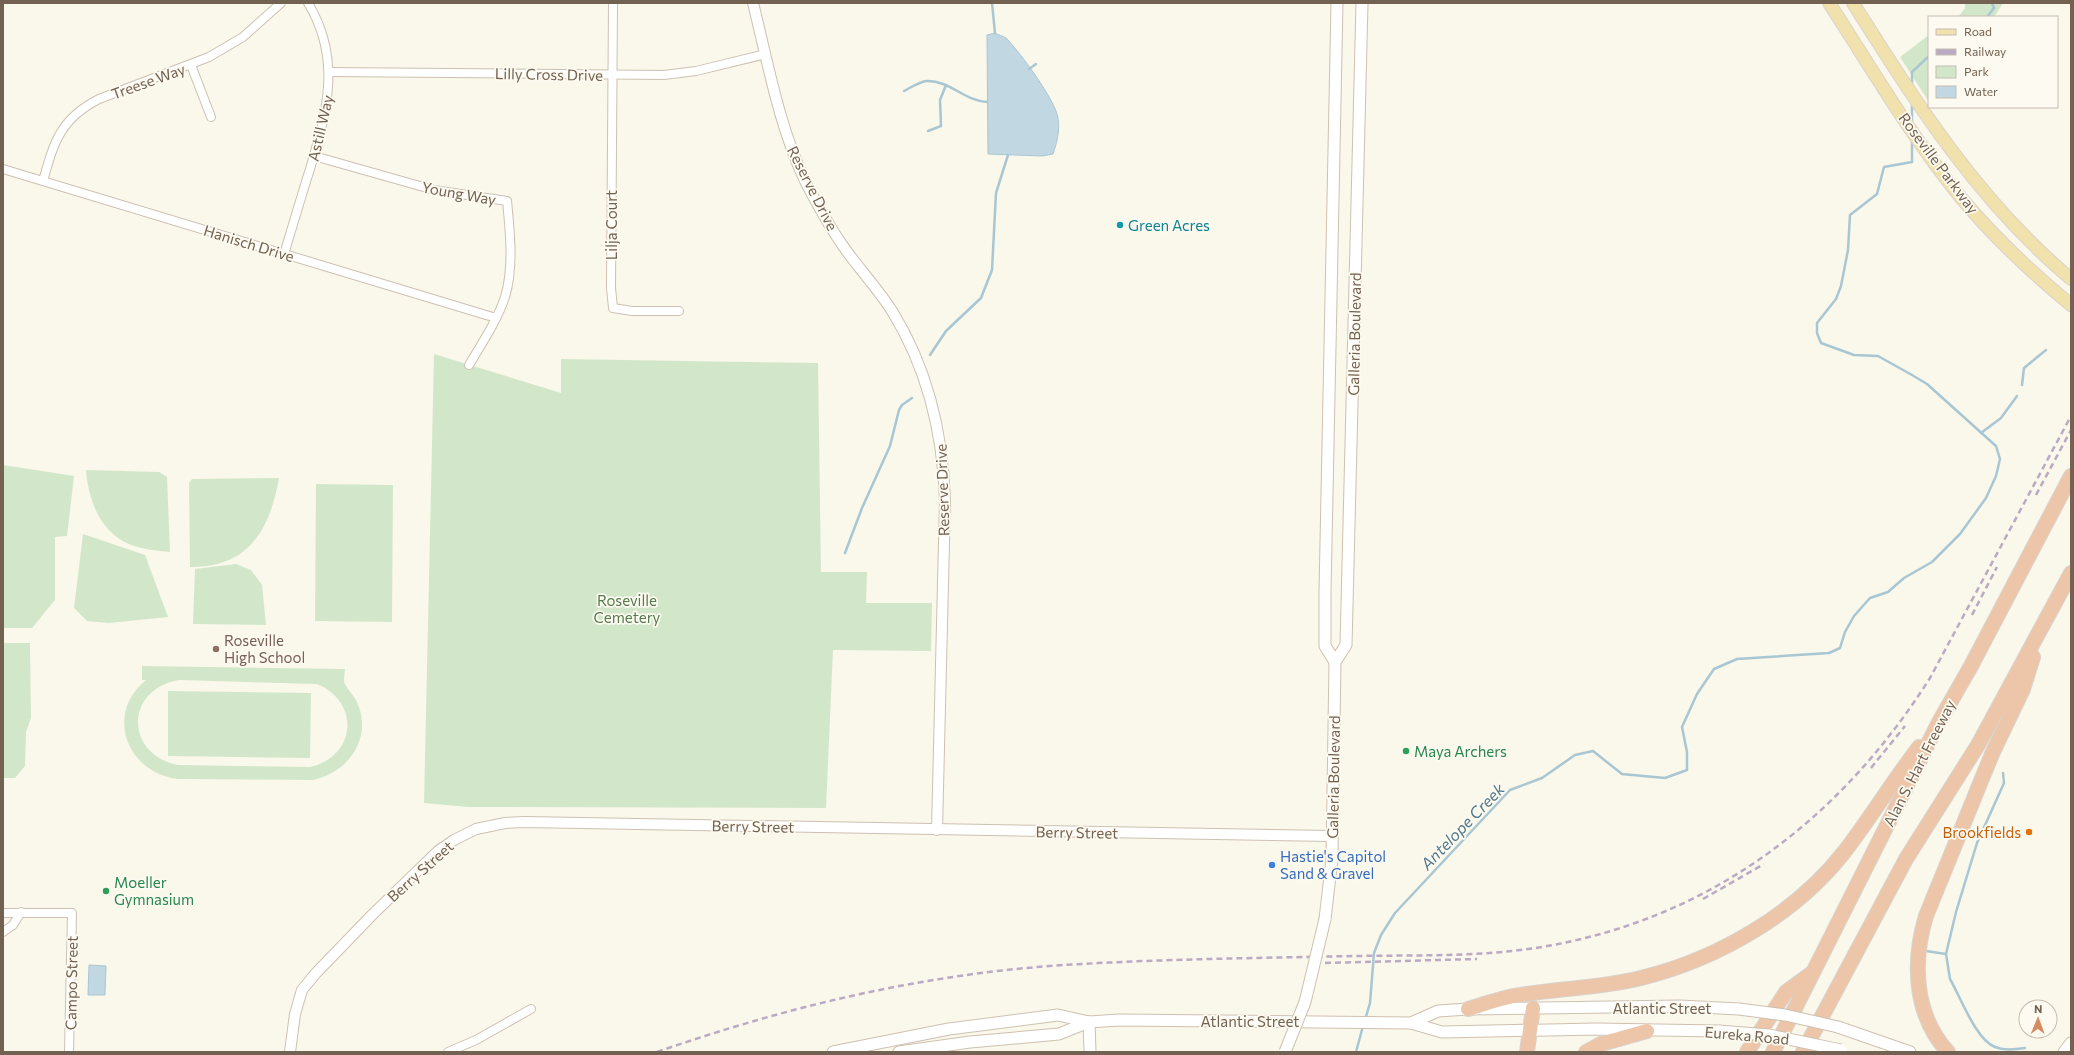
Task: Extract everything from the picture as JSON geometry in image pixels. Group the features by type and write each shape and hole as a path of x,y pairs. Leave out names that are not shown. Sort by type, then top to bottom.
{"highway":[{"name":"Alan S. Hart Freeway","path":"1773,1052 1939,722 1971,666 2071,476"},
{"path":"1803,1052 1906,859 1978,745 2071,573"},
{"path":"1948,1052 1938,1041 1924,1015 1917,968 1918,942 1926,916 1957,838 1992,754 2023,689 2043,625"},
{"path":"1468,1009 1510,997 1597,986 1641,978 1690,962 1748,935 1798,899 1820,879 1840,857 1893,781 1939,722"},
{"path":"1815,1052 1852,960"},
{"path":"1747,1052 1786,992 1814,972"},
{"path":"1527,1052 1533,1008"},
{"path":"1586,1052 1601,1044 1647,1031"}],"main road":[{"name":"Galleria Boulevard","path":"1335,662 1325,646 1325,592 1337,3"},
{"name":"Galleria Boulevard","path":"1285,1052 1305,1002 1326,919 1330,891 1335,662 1346,645 1347,623 1362,3"},
{"name":"Roseville Parkway","path":"1829,3 1920,143 1962,199 2004,245 2071,305"},
{"name":"Roseville Parkway","path":"1853,3 1936,130 1972,178 2017,227 2071,279"},
{"name":"Atlantic Street","path":"1411,1023 1438,1010 1687,1006 1739,1009 1809,1019 1869,1036 1910,1052"},
{"name":"Atlantic Street","path":"833,1052 949,1029 1058,1015 1089,1022 1119,1020 1392,1022 1411,1023 1442,1032 1596,1029 1647,1031"},
{"name":"Atlantic Street","path":"899,1052 970,1042 1059,1034 1089,1022"},
{"path":"1089,1022 1090,1052"},
{"name":"Eureka Road","path":"1647,1031 1719,1031 1769,1035 1795,1039 1846,1052"},
{"path":"862,1052 869,1050 880,1042"},
{"path":"2064,1052 2071,1043"}],"street":[{"name":"Treese Way","path":"43,181 58,136 65,125 85,106 99,99 191,65 226,48 243,37 281,3"},
{"name":"Astill Way","path":"284,254 326,111 329,72 324,42 308,3"},
{"path":"612,75 613,3"},
{"name":"Reserve Drive","path":"753,3 784,126 800,168 827,221 841,243 891,310 902,328 922,373 935,416 943,459 945,501 937,830"},
{"name":"Lilly Cross Drive","path":"329,72 612,75 679,74 766,54"},
{"path":"191,65 211,117"},
{"name":"Lilja Court","path":"612,75 611,288 613,308 632,311 679,311"},
{"name":"Young Way","path":"314,156 434,190 507,202 509,222 508,283 496,318 469,365"},
{"name":"Hanisch Drive","path":"3,169 496,318"},
{"name":"Berry Street","path":"290,1052 295,1014 305,986 373,914 438,851 476,828 505,823 525,822 1332,836"},
{"path":"3,912 21,912"},
{"path":"3,932 13,925 21,912"},
{"name":"Campo Street","path":"21,912 72,913 69,1052"},
{"path":"448,1052 476,1040 531,1009"}],"green space":[{"path":"1965,3 2003,3 1995,16 1959,16 1965,8"},
{"path":"1928,36 1928,100 1900,57"},
{"name":"Roseville Cemetery","path":"434,354 561,393 561,359 818,363 821,572 867,572 866,603 932,603 931,651 833,650 826,808 468,807 424,803"},
{"path":"3,465 74,476 67,536 55,537 55,600 32,628 3,628"},
{"path":"86,470 159,472 167,477 170,552 150,550 131,545 120,540 111,532 104,524 93,503 87,481"},
{"path":"279,478 270,514 253,542 242,553 228,561 210,566 190,567 189,483 192,479"},
{"path":"316,484 393,485 392,622 315,621"},
{"path":"83,534 145,555 168,617 109,623 87,621 74,608"},
{"path":"236,564 251,570 262,585 266,625 193,624 195,569"},
{"path":"3,643 30,643 31,718 26,732 25,766 15,778 3,778"},
{"path":"142,666 345,669 344,683 359,707 362,720 362,732 353,754 345,763 336,771 313,780 178,779 160,774 146,766 134,754 127,740 124,725 126,709 133,694 146,680 142,680","holes":["179,680 317,684 331,692 341,703 346,716 347,728 344,741 337,752 325,761 310,767 178,765 160,759 148,748 140,736 138,722 141,708 148,696 161,686"]},
{"path":"168,691 311,693 310,758 168,756"}],"water":[{"path":"995,33 1006,38 1019,54 1036,76 1056,110 1059,123 1057,141 1053,154 1042,156 988,154 987,35"},
{"path":"89,965 106,966 105,995 88,995"}],"waterway":[{"path":"992,3 995,33"},
{"name":"Antelope Creek","path":"1988,16 1994,8 1992,3"},
{"name":"Antelope Creek","path":"1912,84 1912,72 1928,57"},
{"path":"1029,69 1036,64"},
{"path":"904,91 926,81 935,82 950,87 971,98 987,102"},
{"path":"928,131 941,126 940,100 946,85"},
{"name":"Antelope Creek","path":"1912,101 1912,122"},
{"name":"Antelope Creek","path":"1365,1020 1370,1003 1374,953 1381,935 1395,913 1510,790 1542,778 1575,755 1593,751 1622,774 1665,778 1687,770 1687,752 1682,727 1697,694 1714,669 1737,659 1829,653 1840,648 1845,632 1854,616 1870,598 1888,592 1904,578 1932,562 1960,534 1986,498 1996,476 2000,459 1996,446 1927,384 1878,356 1854,355 1821,343 1817,333 1817,323 1836,299 1841,286 1848,250 1850,215 1877,194 1884,167 1912,162 1912,139"},
{"path":"930,355 946,331 981,298 992,270 996,193 1008,155"},
{"path":"2022,385 2024,368 2046,350"},
{"path":"1981,433 2001,418 2017,396"},
{"path":"845,553 862,508 890,446 899,410 902,405 912,398"},
{"path":"2003,773 2004,783 1977,843 1956,912 1946,954 1950,979 1969,1017 1981,1036 1988,1043 2002,1049 2025,1048"},
{"path":"1926,951 1946,954"},
{"name":"Antelope Creek","path":"1356,1052 1363,1026"}],"railway":[{"path":"657,1052 707,1035 807,1007 909,984 960,976 1012,969 1137,961 1449,955 1519,950 1542,947 1603,933 1661,913 1715,887 1765,855 1812,818 1855,776 1894,729 1930,678 2071,416"},
{"path":"2036,495 2071,430"},
{"path":"1972,615 1997,567"},
{"path":"1871,768 1905,726"},
{"path":"1703,899 1764,864"},
{"path":"1325,963 1477,959"}],"place":[{"name":"Green Acres","path":"1120,225"},
{"name":"Roseville High School","path":"216,649"},
{"name":"Maya Archers","path":"1406,751"},
{"name":"Brookfields","path":"2029,832"},
{"name":"Hastie's Capitol Sand & Gravel","path":"1272,865"},
{"name":"Moeller Gymnasium","path":"106,891"}]}
